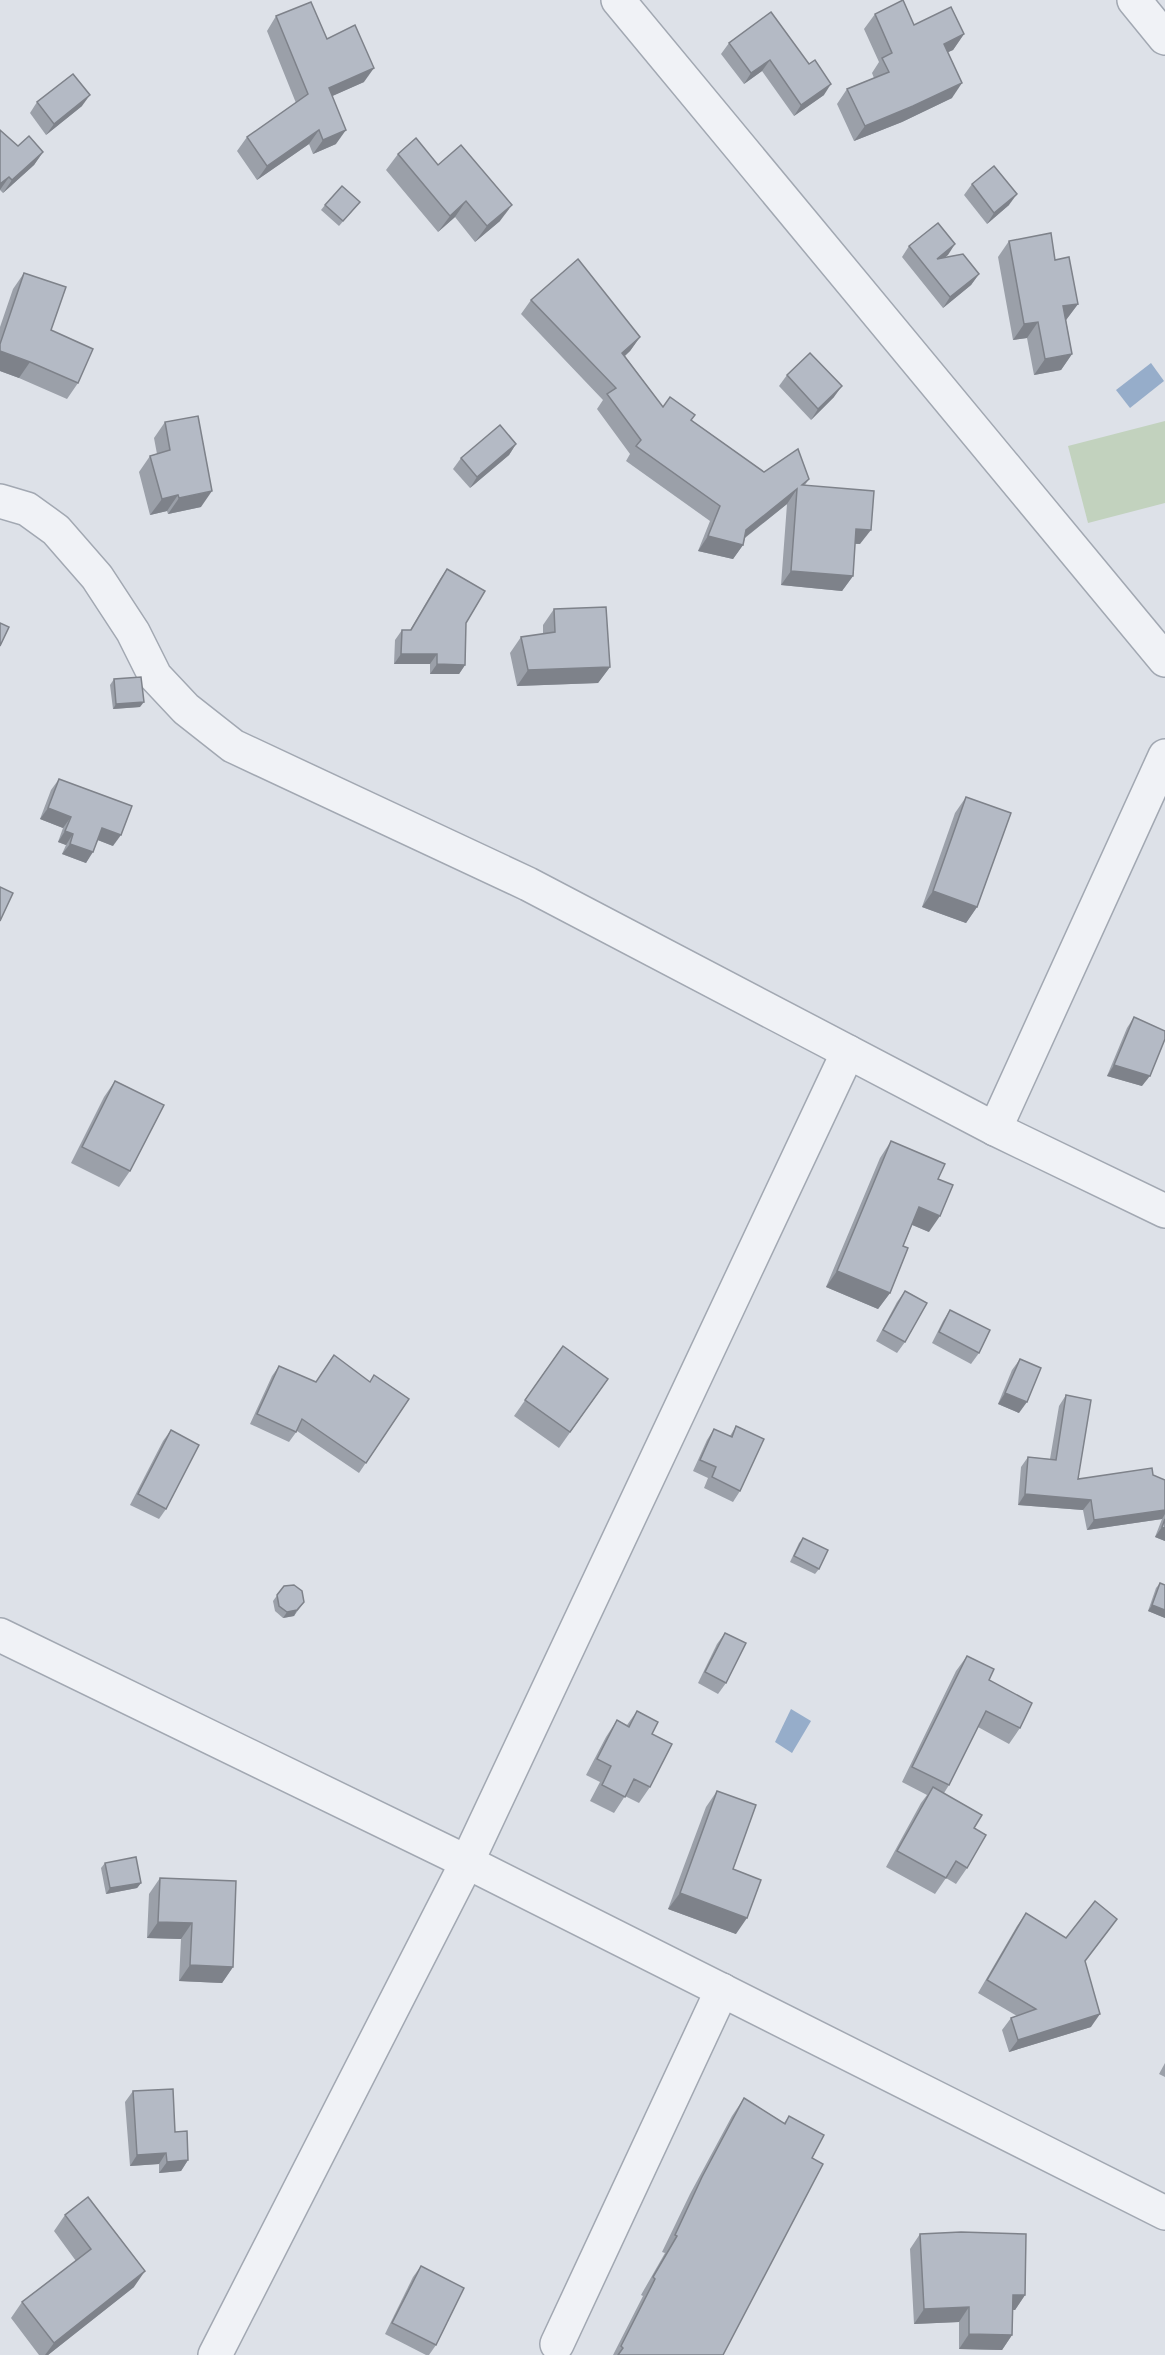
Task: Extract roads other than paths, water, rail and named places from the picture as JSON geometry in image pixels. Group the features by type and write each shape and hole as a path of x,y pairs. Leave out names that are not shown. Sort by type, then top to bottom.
{"street":[{"path":"618,0 1165,660"},
{"path":"1134,0 1165,38"},
{"path":"0,501 27,509 56,530 98,577 133,632 155,676 186,709 233,746 528,884 995,1129 1165,1211"},
{"path":"995,1129 1165,756"},
{"path":"215,2355 467,1862 848,1052"},
{"path":"0,1635 467,1862 1165,2213"},
{"path":"557,2344 722,1990"}],"water":[{"path":"1151,363 1164,381 1130,408 1116,390"},
{"path":"791,1709 811,1721 792,1753 775,1742"}]}
